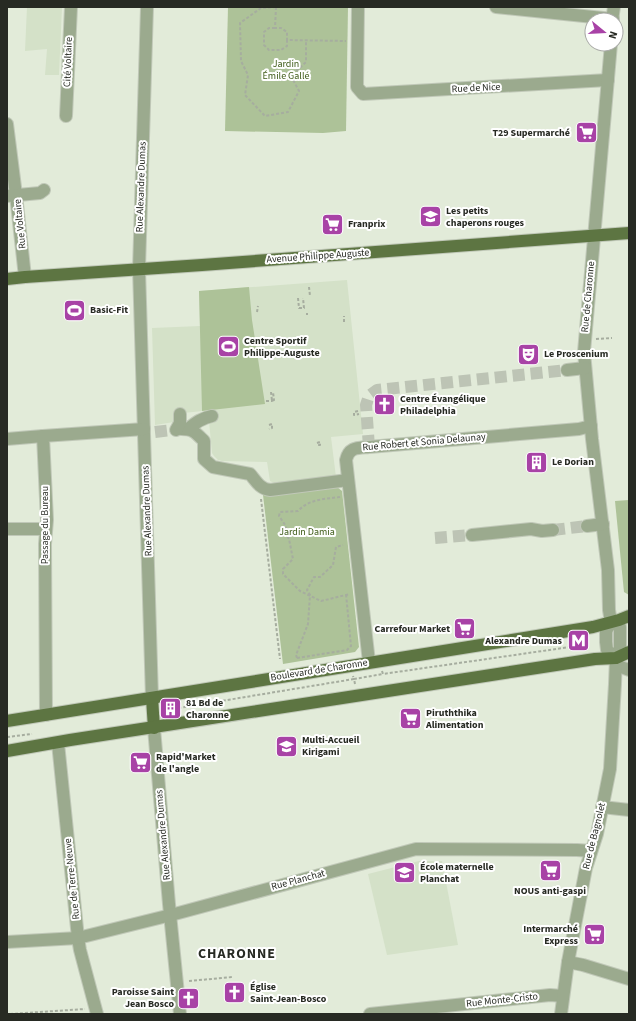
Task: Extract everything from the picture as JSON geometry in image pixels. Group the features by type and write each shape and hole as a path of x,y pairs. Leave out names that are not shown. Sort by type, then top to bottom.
{"main road":[{"name":"Avenue Philippe Auguste","path":"7,279 629,233"},
{"name":"Boulevard de Charonne","path":"7,721 594,627 629,616"},
{"path":"7,751 595,660 616,661 629,652"},
{"name":"Rue Alexandre Dumas","path":"152,698 154,728"}],"street":[{"name":"Cité Voltaire","path":"66,116 70,7"},
{"name":"Rue Alexandre Dumas","path":"147,7 139,269 148,431 152,698"},
{"name":"Rue de Nice","path":"358,7 357,88 363,94 608,80"},
{"path":"496,7 584,13"},
{"name":"Rue de Charonne","path":"610,52 584,352 608,570 609,610 611,622 606,631 606,642 607,650 616,661"},
{"name":"Rue Voltaire","path":"7,124 12,195 26,277"},
{"path":"12,195 40,193 44,190"},
{"path":"568,370 585,368"},
{"path":"180,414 182,429"},
{"path":"182,429 212,416"},
{"name":"Rue Robert et Sonia Delaunay","path":"369,662 346,460 349,452 352,449 578,429 591,426"},
{"path":"182,429 194,431 204,441 204,459 213,468 250,474 265,490 348,480"},
{"path":"7,439 148,431"},
{"name":"Passage du Bureau","path":"43,436 47,520 45,552 46,715"},
{"path":"587,526 603,524"},
{"path":"8,529 46,528"},
{"path":"472,535 532,529 542,531 553,530"},
{"path":"616,661 629,670"},
{"name":"Rue de Bagnolet","path":"561,1014 568,962 586,868 597,834 610,769 616,661"},
{"name":"Rue Alexandre Dumas","path":"154,728 180,1014"},
{"name":"Rue de Terre-Neuve","path":"58,743 78,938 97,1014"},
{"path":"602,807 629,810"},
{"name":"Rue Planchat","path":"7,942 78,938 416,849 577,850 591,852"},
{"path":"568,962 629,979"},
{"name":"Rue Monte-Cristo","path":"370,1014 550,995 564,996"}],"path":[{"path":"275,28 276,7 261,8 240,23 241,61 248,75 245,95 265,116 288,112 299,91 291,76 306,62 306,40"},
{"path":"269,28 281,28 287,32 287,40 287,46 281,50 269,50 264,45 264,32 269,28"},
{"path":"287,40 347,41"},
{"path":"309,286 310,296"},
{"path":"298,298 299,308 304,308 303,298"},
{"path":"257,312 258,306"},
{"path":"344,316 344,322"},
{"path":"585,339 612,338"},
{"path":"266,400 272,400 271,392"},
{"path":"269,425 272,424 272,428 269,429"},
{"path":"262,488 261,496 280,659"},
{"path":"341,497 313,501 300,508 298,511 280,512 279,516 285,524 287,530 286,534 290,539 293,559 283,569 283,574 300,591 320,601 352,593"},
{"path":"345,544 336,547 332,565 320,577 314,577 307,590 310,595 308,624 296,655 297,660 347,650 351,646 346,594"},
{"path":"168,714 175,712 179,708 354,678 570,647 582,651"},
{"path":"382,669 383,674"},
{"path":"354,678 355,690"},
{"path":"185,982 233,977"},
{"path":"10,1014 85,1009"}],"shaded area":[{"path":"27,7 62,7 59,75 45,75 47,49 25,51"},
{"path":"347,280 363,434 331,437 336,477 274,483 270,481 267,462 218,460 212,453 209,421 213,421 212,410 174,414 174,422 155,425 152,328 200,326 199,291"},
{"path":"419,861 442,861 458,945 387,955 368,874"}],"green space":[{"name":"Jardin Émile Gallé","path":"228,7 348,7 346,131 323,133 225,131"},
{"name":"Centre Sportif Philippe-Auguste","path":"249,287 252,320 265,404 202,411 199,291"},
{"name":"Jardin Damia","path":"337,487 342,491 359,647 355,652 283,664 263,495"},
{"path":"629,500 629,595 624,592 615,501"}],"tunnel":[{"path":"369,447 366,405 369,396 377,390 567,370"},
{"path":"155,432 181,429"},
{"path":"553,530 587,526"},
{"path":"435,538 472,535"}],"place":[{"name":"T29 Supermarché","path":"586,133"},
{"name":"Les petits chaperons rouges","path":"431,217"},
{"name":"Franprix","path":"333,224"},
{"name":"Basic-Fit","path":"75,310"},
{"name":"Centre Sportif Philippe-Auguste","path":"228,347"},
{"name":"Le Proscenium","path":"528,354"},
{"name":"Centre Évangélique Philadelphia","path":"384,405"},
{"name":"Le Dorian","path":"536,462"},
{"name":"Carrefour Market","path":"465,629"},
{"name":"Alexandre Dumas","path":"578,641"},
{"name":"81 Bd de Charonne","path":"170,709"},
{"name":"Piruththika Alimentation","path":"411,719"},
{"name":"Multi-Accueil Kirigami","path":"286,746"},
{"name":"Rapid'Market de l'angle","path":"141,763"},
{"name":"NOUS anti-gaspi","path":"550,871"},
{"name":"École maternelle Planchat","path":"405,873"},
{"name":"Intermarché Express","path":"594,935"},
{"name":"Église Saint-Jean-Bosco","path":"234,993"},
{"name":"Paroisse Saint Jean Bosco","path":"189,998"}],"district":[{"name":"CHARONNE","path":"237,954"}]}
